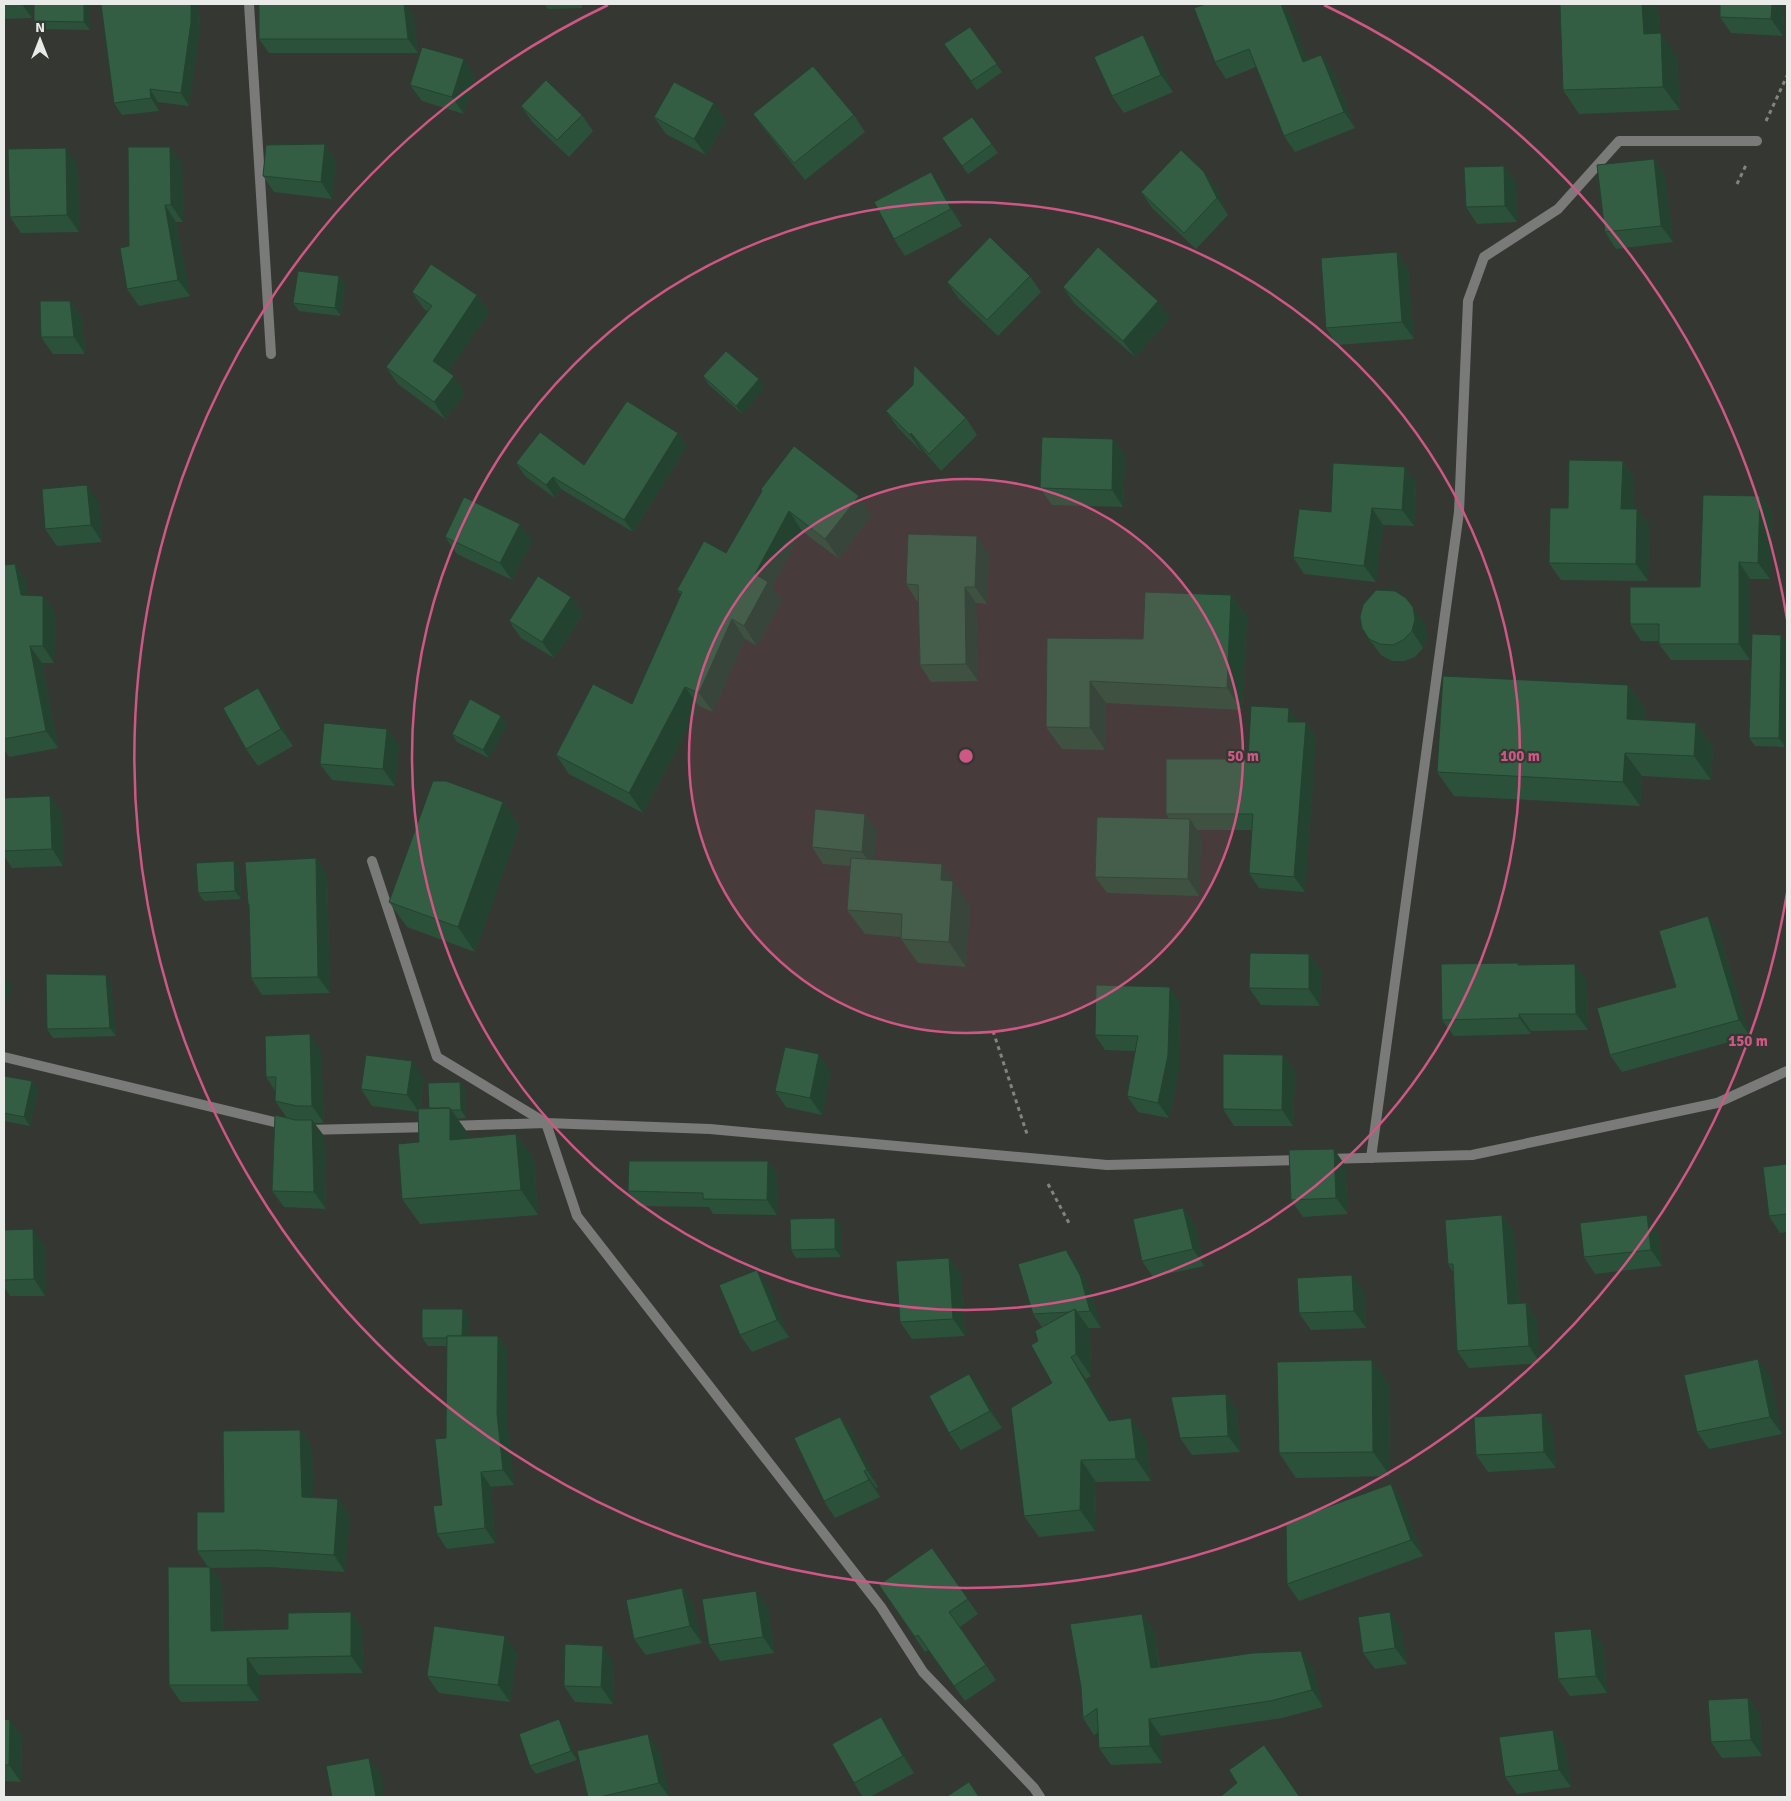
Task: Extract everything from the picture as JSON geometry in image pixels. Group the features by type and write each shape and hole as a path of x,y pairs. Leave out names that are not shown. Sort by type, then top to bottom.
{"street":[{"path":"249,4 271,354"},
{"path":"1371,1158 1459,512 1468,301 1484,257 1558,209 1619,141 1757,141"},
{"path":"372,861 437,1057 546,1123 577,1216 881,1607 923,1672 1034,1788 1040,1797"},
{"path":"4,1056 308,1130 546,1123 710,1129 1107,1165 1481,1153 1718,1103 1787,1071"}],"path":[{"path":"994,1031 1035,1159 1069,1223"}],"building":[{"path":"34,4 84,4 84,22 34,21"},
{"path":"101,4 191,4 191,22 181,93 150,89 151,98 114,103"},
{"path":"259,4 404,4 408,39 259,39"},
{"path":"1206,4 1281,4 1303,62 1321,55 1344,112 1284,136 1249,49 1215,62 1194,8"},
{"path":"1560,4 1642,4 1644,34 1661,33 1663,87 1563,90"},
{"path":"1720,4 1772,4 1771,19 1720,17"},
{"path":"970,27 997,64 971,81 944,44"},
{"path":"1143,35 1161,75 1112,96 1094,57"},
{"path":"422,47 464,59 452,97 410,85"},
{"path":"813,66 854,115 794,163 753,114"},
{"path":"546,80 582,115 557,140 521,106"},
{"path":"674,82 714,103 694,139 654,117"},
{"path":"972,117 992,144 962,166 942,138"},
{"path":"325,144 321,182 263,176 266,145"},
{"path":"128,147 170,147 171,205 165,205 178,280 127,289 120,248 129,246"},
{"path":"66,148 67,215 10,217 8,149"},
{"path":"1181,150 1204,172 1217,198 1184,233 1141,192"},
{"path":"1654,159 1661,226 1605,232 1597,165"},
{"path":"1504,166 1505,206 1466,207 1464,167"},
{"path":"931,172 951,209 894,239 874,202"},
{"path":"990,237 1030,276 987,320 947,282"},
{"path":"1098,247 1158,301 1123,341 1063,287"},
{"path":"1397,252 1402,322 1326,328 1321,258"},
{"path":"431,264 477,295 433,361 454,376 434,402 386,367 432,306 412,292"},
{"path":"298,271 339,276 335,308 293,303"},
{"path":"40,301 70,301 74,337 41,337"},
{"path":"726,351 759,379 736,406 703,376"},
{"path":"914,365 966,418 929,454 911,433 910,435 886,411 913,385"},
{"path":"627,401 678,433 624,520 553,477 546,485 516,463 540,432 584,465"},
{"path":"1042,437 1113,439 1112,490 1040,488"},
{"path":"794,446 859,496 825,539 789,511 755,574 768,582 744,626 732,619 699,693 685,687 629,793 556,755 593,684 632,704 682,592 677,590 704,541 726,553 762,491 761,489"},
{"path":"1569,460 1623,461 1621,509 1637,509 1636,564 1549,563 1550,508 1568,508"},
{"path":"1333,463 1405,467 1402,510 1372,508 1364,566 1293,557 1299,509 1331,512"},
{"path":"87,485 91,525 45,529 42,489"},
{"path":"1703,495 1760,496 1758,563 1739,562 1739,644 1659,644 1659,624 1630,624 1630,587 1700,587"},
{"path":"464,497 520,524 500,563 445,537"},
{"path":"908,534 977,536 975,587 965,587 966,664 920,665 918,585 906,584"},
{"path":"15,564 21,595 43,596 43,646 30,646 46,731 4,739 4,565"},
{"path":"538,576 571,597 542,642 509,621"},
{"path":"1376,590 1395,591 1406,598 1413,607 1415,619 1412,631 1403,640 1393,645 1380,644 1369,639 1362,628 1360,617 1363,605"},
{"path":"1145,592 1231,595 1227,688 1090,681 1090,728 1046,727 1047,638 1143,639"},
{"path":"1752,634 1781,635 1779,738 1749,738"},
{"path":"1443,676 1628,685 1627,719 1696,723 1694,756 1625,753 1623,782 1437,772"},
{"path":"258,688 281,729 246,749 223,708"},
{"path":"470,699 501,716 483,750 452,734"},
{"path":"1251,706 1289,708 1288,722 1306,722 1294,877 1249,873 1253,814 1166,814 1166,759 1248,759"},
{"path":"324,723 387,729 383,769 320,764"},
{"path":"433,781 446,781 503,802 458,927 389,902"},
{"path":"50,796 52,849 4,851 4,798"},
{"path":"815,809 865,814 862,852 812,847"},
{"path":"1097,817 1190,819 1188,879 1095,877"},
{"path":"316,858 318,977 251,978 249,904 245,862"},
{"path":"851,858 942,864 941,880 953,881 949,942 901,939 902,914 847,910"},
{"path":"234,861 235,891 198,893 196,863"},
{"path":"1708,916 1739,1020 1610,1055 1597,1008 1676,987 1659,931"},
{"path":"1250,953 1309,954 1309,989 1249,988"},
{"path":"1518,963 1518,965 1575,964 1576,1014 1519,1014 1519,1018 1442,1020 1441,964"},
{"path":"46,974 106,975 110,1028 47,1029"},
{"path":"1096,985 1170,987 1168,1055 1158,1103 1127,1096 1138,1036 1095,1035"},
{"path":"310,1034 312,1106 297,1106 275,1101 276,1077 266,1077 265,1036"},
{"path":"785,1047 819,1054 810,1098 775,1091"},
{"path":"1223,1054 1283,1055 1282,1110 1223,1109"},
{"path":"366,1055 412,1061 407,1095 361,1089"},
{"path":"4,1076 32,1081 24,1117 4,1113"},
{"path":"460,1082 461,1110 429,1108 428,1083"},
{"path":"450,1108 450,1140 516,1134 521,1190 402,1199 398,1144 419,1142 418,1109"},
{"path":"275,1115 295,1120 312,1120 314,1192 272,1191"},
{"path":"1334,1149 1336,1198 1291,1200 1289,1150"},
{"path":"629,1161 768,1161 767,1200 703,1199 703,1193 628,1191"},
{"path":"1787,1164 1787,1214 1769,1216 1763,1167"},
{"path":"1183,1208 1193,1249 1142,1261 1133,1219"},
{"path":"1502,1215 1508,1304 1526,1303 1529,1346 1457,1351 1453,1264 1448,1264 1445,1220"},
{"path":"1647,1215 1651,1250 1584,1257 1580,1223"},
{"path":"835,1218 835,1249 791,1250 790,1219"},
{"path":"33,1229 34,1279 4,1280 4,1230"},
{"path":"1066,1250 1080,1275 1090,1311 1077,1312 1075,1309 1069,1312 1033,1314 1018,1264"},
{"path":"949,1258 953,1319 900,1322 896,1261"},
{"path":"757,1270 777,1320 740,1335 719,1285"},
{"path":"1352,1275 1354,1311 1299,1313 1297,1278"},
{"path":"422,1309 463,1309 462,1336 422,1338"},
{"path":"1075,1309 1076,1354 1071,1357 1109,1421 1131,1418 1136,1459 1081,1460 1080,1510 1024,1516 1011,1408 1052,1383 1031,1345 1038,1341 1035,1331"},
{"path":"447,1336 498,1336 497,1414 503,1470 481,1472 485,1528 437,1534 433,1506 442,1505 435,1439 446,1438"},
{"path":"1758,1359 1770,1417 1697,1432 1684,1375"},
{"path":"1372,1360 1373,1452 1279,1453 1277,1362"},
{"path":"969,1374 990,1411 949,1433 929,1396"},
{"path":"1226,1394 1228,1436 1180,1438 1171,1397"},
{"path":"1542,1413 1544,1452 1476,1455 1474,1417"},
{"path":"840,1417 867,1470 864,1471 869,1480 824,1501 794,1438"},
{"path":"300,1430 302,1497 338,1499 334,1555 257,1550 197,1551 197,1512 224,1512 223,1431"},
{"path":"1391,1484 1411,1540 1287,1584 1286,1522"},
{"path":"932,1548 968,1599 949,1612 986,1665 954,1686 918,1635 915,1637 879,1585"},
{"path":"168,1567 210,1567 211,1631 288,1629 288,1613 351,1612 351,1656 247,1658 248,1685 169,1685"},
{"path":"682,1588 690,1626 634,1639 626,1600"},
{"path":"756,1591 763,1637 709,1645 702,1599"},
{"path":"1390,1612 1395,1648 1363,1653 1358,1617"},
{"path":"1142,1614 1151,1668 1253,1653 1301,1651 1312,1690 1270,1701 1149,1719 1150,1746 1099,1748 1097,1708 1083,1718 1081,1687 1070,1624"},
{"path":"434,1626 505,1636 498,1685 427,1676"},
{"path":"1591,1629 1596,1676 1558,1679 1554,1632"},
{"path":"565,1644 603,1646 601,1687 564,1686"},
{"path":"1748,1698 1751,1740 1711,1742 1708,1700"},
{"path":"881,1717 903,1756 854,1783 832,1744"},
{"path":"4,1719 10,1720 9,1765 4,1765"},
{"path":"559,1719 571,1751 530,1766 519,1734"},
{"path":"1553,1730 1559,1770 1505,1777 1499,1737"},
{"path":"648,1734 659,1783 600,1797 588,1797 577,1751"},
{"path":"1264,1745 1299,1796 1220,1797 1237,1783 1229,1770"},
{"path":"369,1758 376,1797 332,1797 326,1766"},
{"path":"969,1782 979,1797 946,1797"}]}
